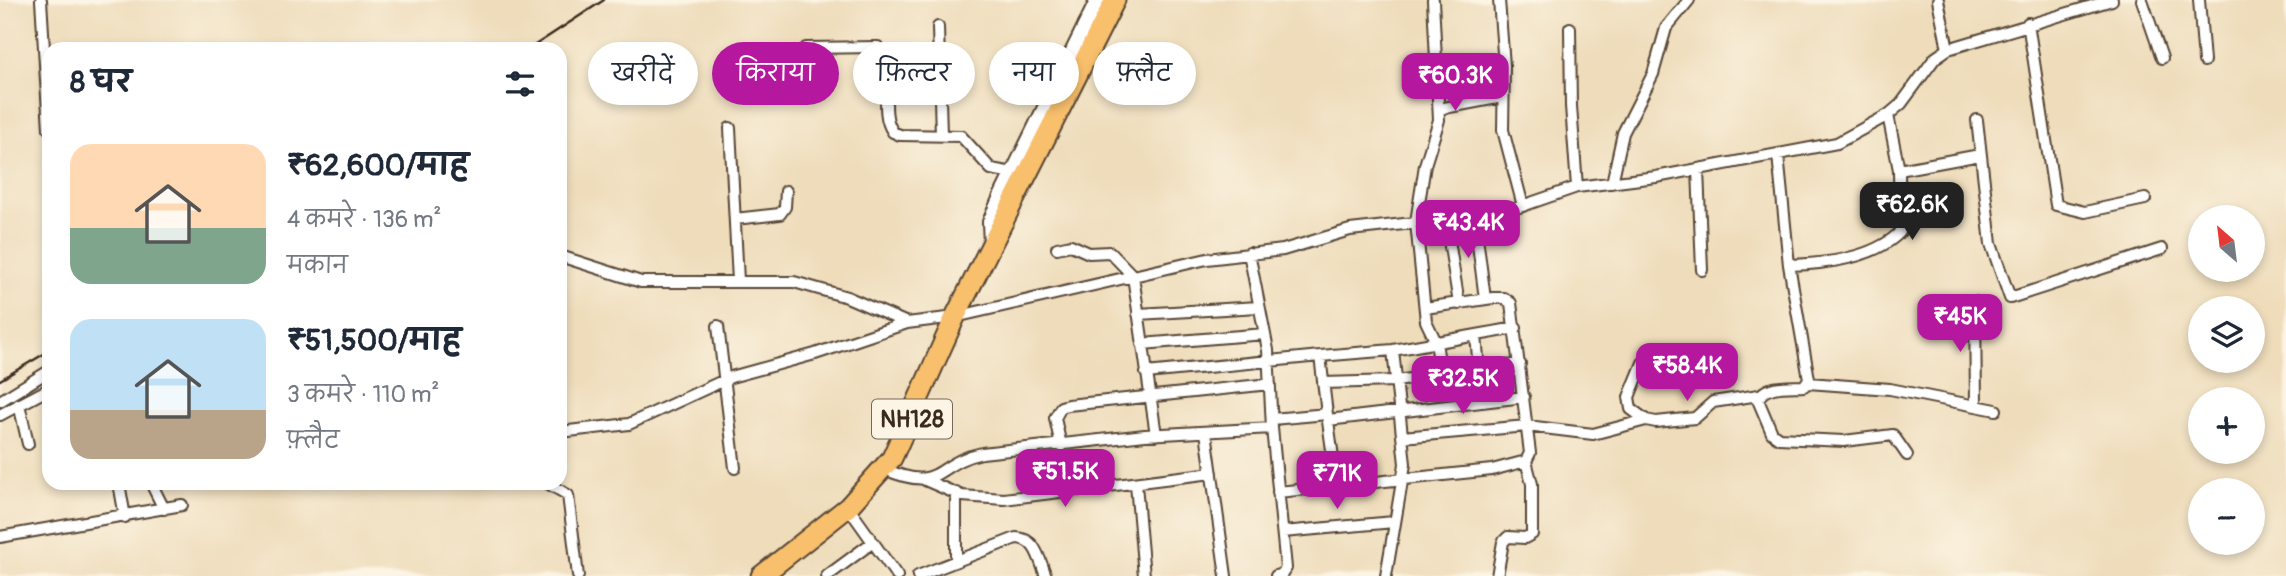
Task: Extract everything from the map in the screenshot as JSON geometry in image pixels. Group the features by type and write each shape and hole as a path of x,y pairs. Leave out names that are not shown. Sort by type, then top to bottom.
{"highway":[{"name":"NH128","path":"761,576 848,507 884,469 911,421 956,317 1115,0"}],"street":[{"path":"41,0 44,42"},
{"path":"992,245 990,222 1098,0"},
{"path":"1433,0 1439,109 1437,129 1425,164 1416,222 1426,321 1436,342 1441,375"},
{"path":"1499,0 1504,66 1503,130 1523,206"},
{"path":"1612,183 1623,133 1653,74 1665,28 1689,0"},
{"path":"1938,0 1948,49"},
{"path":"567,431 629,424 724,381 906,323 956,317 1207,259 1283,250 1350,230 1416,222 1475,221 1577,187 1698,169 1837,143 1888,115 1901,104 1935,58 1948,49 2112,0"},
{"path":"2142,0 2162,58"},
{"path":"2199,0 2204,61"},
{"path":"2028,23 2056,205 2085,212 2145,199"},
{"path":"938,27 941,135"},
{"path":"1570,28 1571,106 1577,187"},
{"path":"839,48 877,47 884,57 888,122 893,132 963,137 991,169 1013,173"},
{"path":"1439,109 1502,97"},
{"path":"1789,265 1838,262 1898,235 1901,229 1899,170 1888,115"},
{"path":"1977,120 1991,244 2006,293 2010,298 2162,249"},
{"path":"730,128 738,281"},
{"path":"1777,155 1789,265 1797,300 1808,383"},
{"path":"1899,170 1980,155"},
{"path":"1698,169 1702,270"},
{"path":"734,219 780,214 785,207 786,191"},
{"path":"1446,221 1459,304"},
{"path":"1475,221 1485,299"},
{"path":"1057,248 1071,245 1089,253 1110,252 1133,276 1156,435"},
{"path":"1249,253 1269,361 1272,424 1286,568 1281,575"},
{"path":"567,258 641,282 771,280 817,287 906,323"},
{"path":"1425,308 1485,299 1508,300 1514,309 1530,453 1526,461 1532,484 1532,534 1525,538 1508,537 1503,542 1497,576"},
{"path":"1975,302 1976,406"},
{"path":"1138,314 1259,307"},
{"path":"718,326 735,468"},
{"path":"1146,373 1393,350 1516,328"},
{"path":"1142,344 1265,334"},
{"path":"1476,335 1479,370"},
{"path":"1386,576 1405,464 1393,350"},
{"path":"1320,356 1337,486"},
{"path":"1643,363 1629,397 1632,409 1646,420"},
{"path":"1323,383 1396,381 1520,364"},
{"path":"0,401 42,374"},
{"path":"1402,438 1527,426 1593,434 1646,420 1656,422 1695,418 1713,402 1759,395 1765,390 1804,386 1808,383 1890,389 1996,410"},
{"path":"1061,446 1055,418 1061,407 1270,384"},
{"path":"0,415 42,392"},
{"path":"1759,395 1758,400 1775,437 1844,441 1893,435 1907,455"},
{"path":"925,480 974,454 1524,397"},
{"path":"19,404 28,444"},
{"path":"1206,432 1226,576"},
{"path":"1278,492 1492,470 1526,461"},
{"path":"884,469 908,479 925,480 956,494 973,498 1025,498 1212,473"},
{"path":"1136,484 1144,576"},
{"path":"120,490 125,517"},
{"path":"154,490 164,509"},
{"path":"559,490 568,495 578,576"},
{"path":"956,494 956,560"},
{"path":"0,537 182,505"},
{"path":"848,507 897,576"},
{"path":"1283,531 1394,522"},
{"path":"918,576 1006,540 1024,538 1033,544 1046,576"},
{"path":"827,576 873,542"}],"railway":[{"path":"540,42 604,0"},
{"path":"0,380 42,355"}]}
